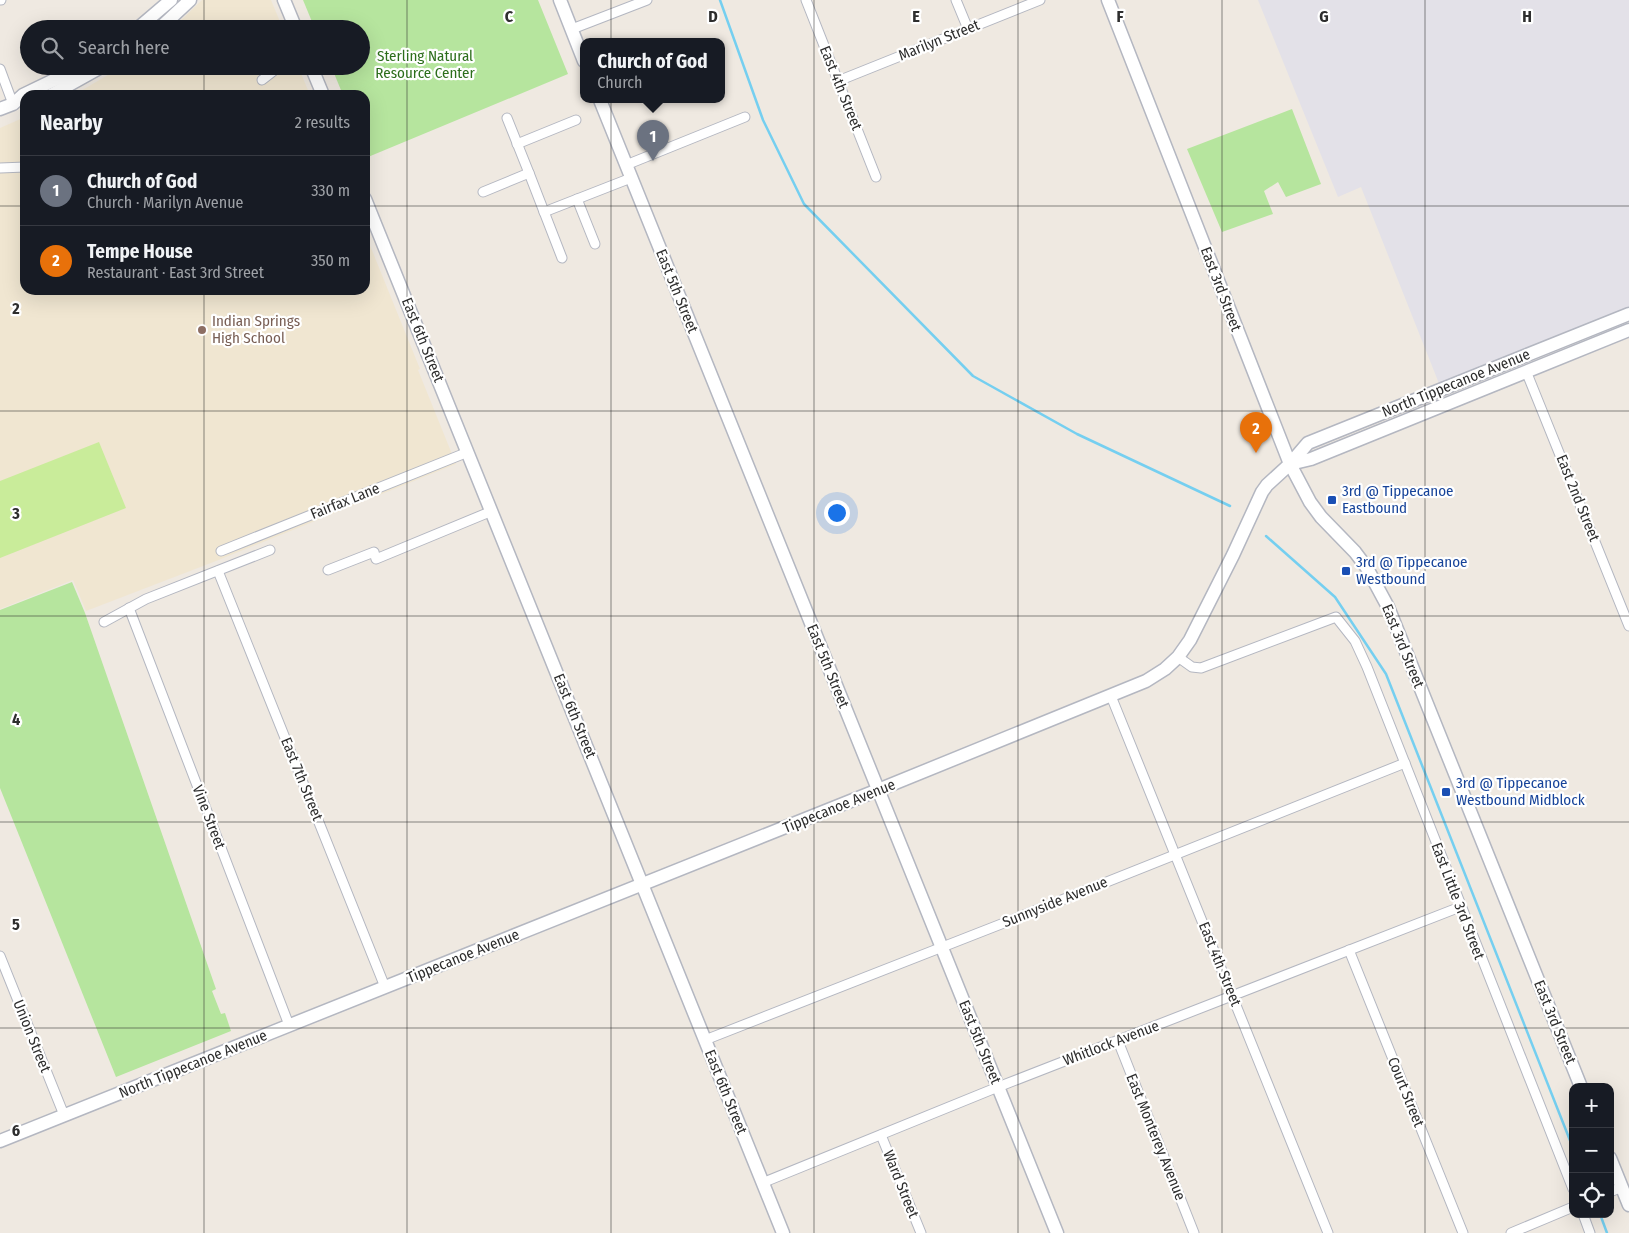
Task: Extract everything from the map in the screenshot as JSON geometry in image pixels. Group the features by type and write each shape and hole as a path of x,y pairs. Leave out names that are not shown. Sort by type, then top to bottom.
{"street":[{"path":"148,20 171,0"},
{"path":"168,20 190,0"},
{"path":"284,0 292,20"},
{"path":"560,0 580,50"},
{"path":"572,29 647,0"},
{"name":"East 4th Street","path":"806,0 876,177"},
{"path":"956,0 968,29"},
{"name":"Marilyn Street","path":"838,81 1040,0"},
{"name":"East 3rd Street","path":"1108,0 1290,464 1310,502 1367,568 1388,607 1580,1083"},
{"path":"0,70 19,104 0,109"},
{"path":"33,90 64,75"},
{"path":"60,90 87,75"},
{"path":"262,80 268,75"},
{"path":"314,75 320,90"},
{"name":"East 5th Street","path":"601,103 1057,1233"},
{"path":"626,165 745,117"},
{"path":"506,118 562,258"},
{"path":"517,144 576,120"},
{"path":"0,168 20,167"},
{"path":"483,192 529,173"},
{"path":"544,212 631,178"},
{"path":"577,199 595,244"},
{"name":"East 6th Street","path":"370,211 783,1233"},
{"name":"North Tippecanoe Avenue","path":"1233,555 1262,492 1308,443 1629,314"},
{"name":"North Tippecanoe Avenue","path":"1290,464 1311,460 1629,330"},
{"path":"1520,357 1526,371"},
{"name":"East 2nd Street","path":"1526,371 1629,626"},
{"name":"Fairfax Lane","path":"221,551 468,452"},
{"path":"328,570 374,552 376,559 492,511"},
{"path":"104,622 129,608 270,550"},
{"name":"Tippecanoe Avenue","path":"385,987 1153,678 1178,658 1190,640 1233,555"},
{"name":"East 7th Street","path":"218,570 385,987"},
{"name":"Vine Street","path":"129,608 289,1025"},
{"name":"East Little 3rd Street","path":"1178,658 1192,667 1201,668 1336,617 1355,641 1569,1179"},
{"name":"East 4th Street","path":"1112,696 1328,1233"},
{"name":"Sunnyside Avenue","path":"705,1040 1405,763"},
{"name":"Whitlock Avenue","path":"762,1182 998,1087 1460,907"},
{"name":"Court Street","path":"1349,950 1464,1233"},
{"name":"Union Street","path":"0,956 64,1115"},
{"name":"North Tippecanoe Avenue","path":"0,1141 385,987"},
{"name":"East Monterey Avenue","path":"1118,1041 1194,1233"},
{"name":"Ward Street","path":"881,1135 921,1233"},
{"path":"1613,1173 1616,1189 1629,1205"},
{"path":"1511,1233 1569,1209"},
{"path":"1584,1218 1590,1233"}],"shaded area":[{"path":"202,0 271,0 279,20 181,20"},
{"path":"1258,0 1629,0 1629,308 1440,386 1361,187 1338,197"},
{"path":"108,75 302,75 308,90 82,90"},
{"name":"Indian Springs High School","path":"20,119 20,295 370,295 370,245 456,464 216,561 86,611 73,580 0,609 0,128"}],"green space":[{"name":"Sterling Natural Resource Center","path":"303,0 538,0 568,74 370,156 370,90 341,90 335,75 370,75 370,20 311,20"},
{"path":"1292,109 1321,184 1286,197 1278,182 1264,191 1273,214 1222,232 1187,149"},
{"path":"99,442 126,508 0,558 0,481"},
{"path":"72,582 85,613 216,989 212,991 221,1014 225,1013 231,1031 116,1077 0,788 0,610"}],"waterway":[{"path":"720,0 763,120 804,204 973,376 1077,434 1230,506"},
{"path":"1266,536 1335,597 1386,674 1569,1138"},
{"path":"1601,1218 1607,1233"}],"place":[{"name":"Church of God","path":"653,161"},
{"name":"Indian Springs High School","path":"202,330"},
{"name":"Tempe House","path":"1256,453"},
{"name":"3rd @ Tippecanoe Eastbound","path":"1332,500"},
{"name":"3rd @ Tippecanoe Westbound","path":"1346,571"},
{"name":"3rd @ Tippecanoe Westbound Midblock","path":"1446,792"}]}
